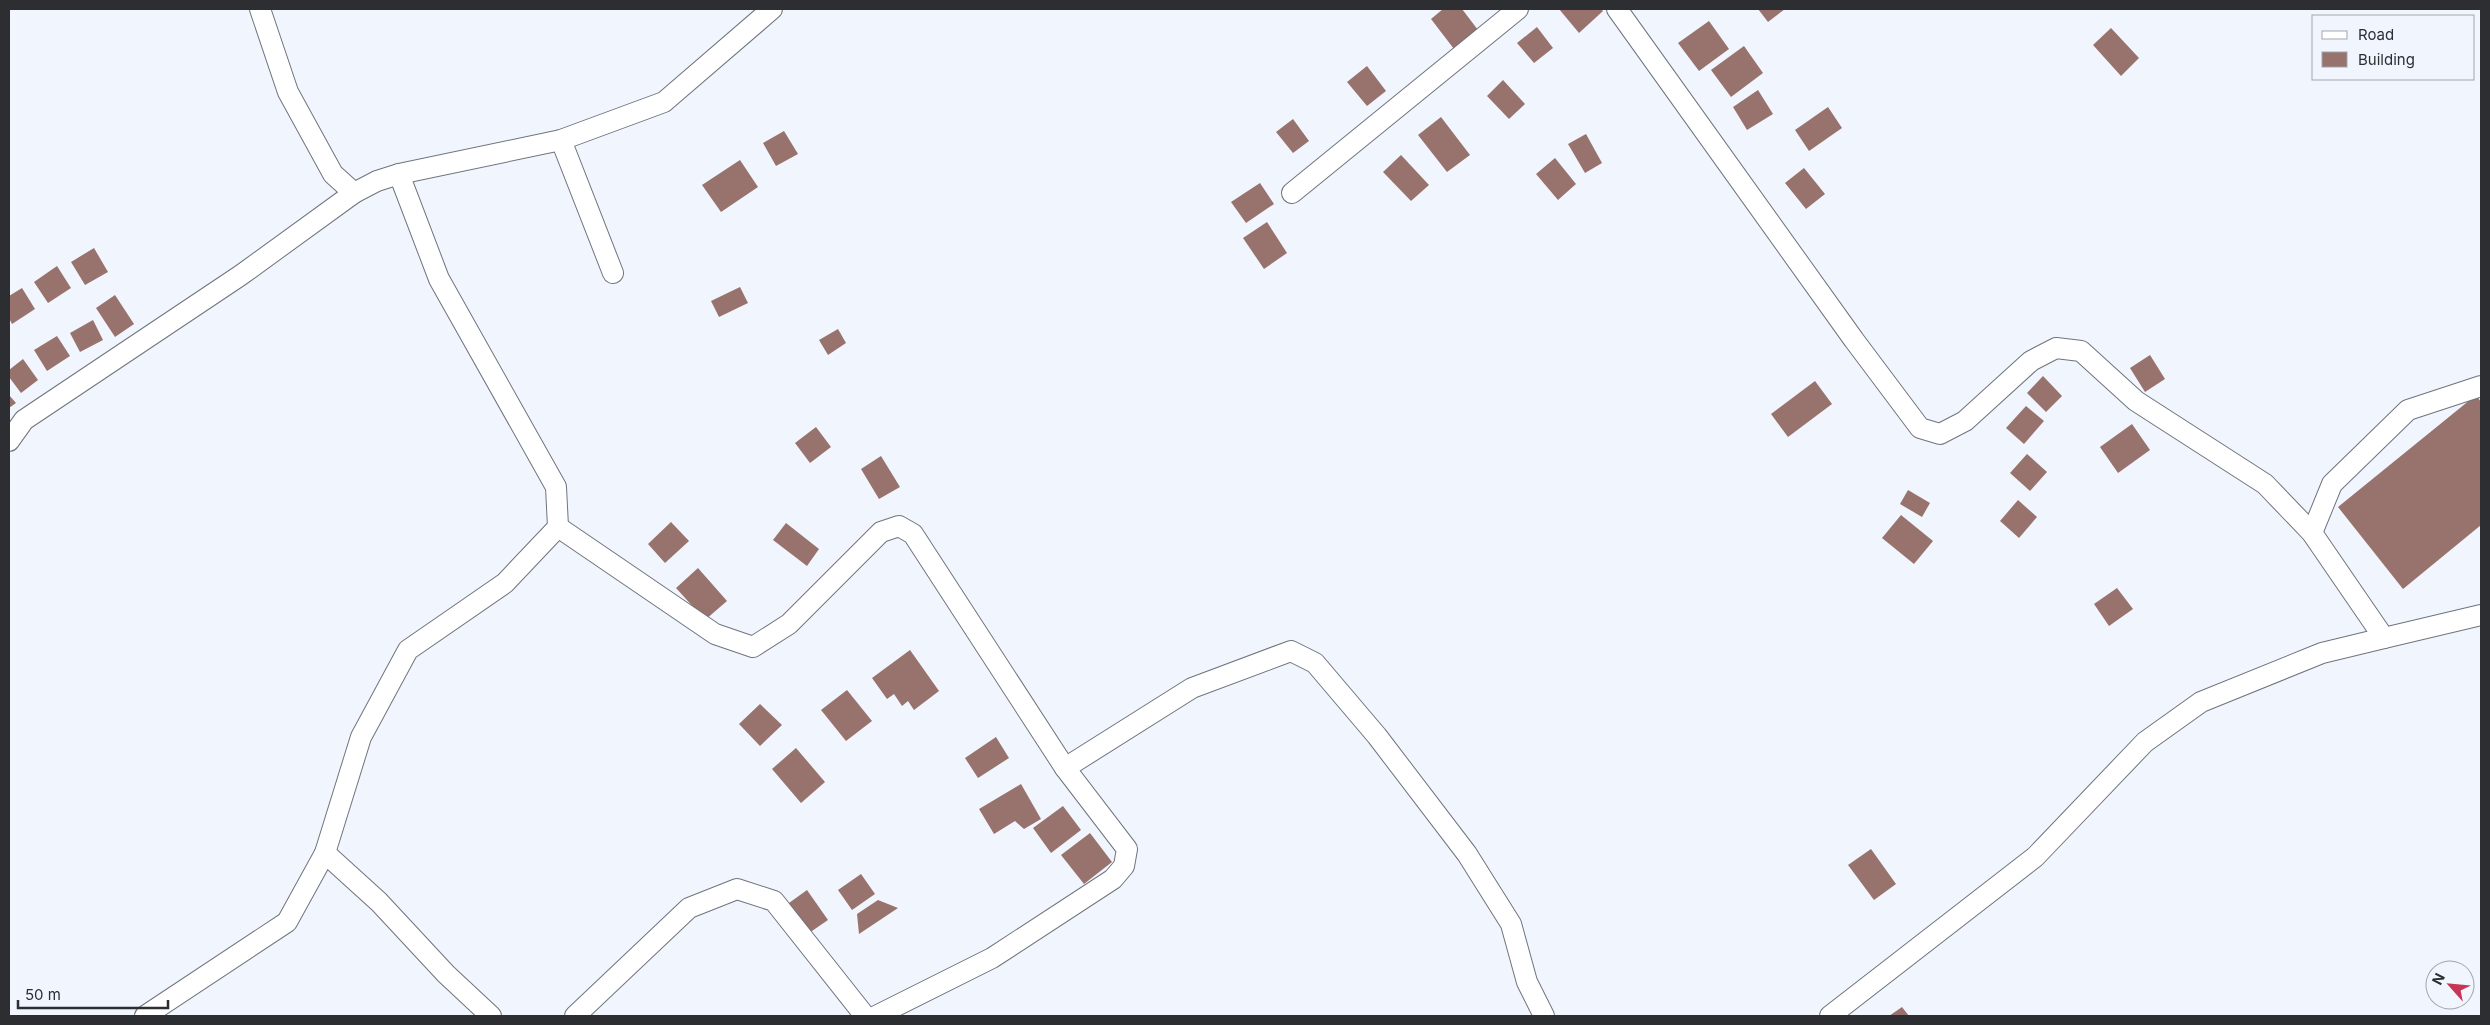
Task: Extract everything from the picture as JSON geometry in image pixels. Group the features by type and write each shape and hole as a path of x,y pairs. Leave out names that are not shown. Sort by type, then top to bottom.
{"street":[{"path":"260,9 288,92 333,174 354,193"},
{"path":"9,441 24,420 240,275 354,193 376,181 399,174 561,140 664,102 772,9"},
{"path":"1292,193 1518,9"},
{"path":"1618,9 1854,340 1920,428 1940,434 1965,421 2031,360 2056,348 2081,352 2136,401 2265,484 2312,533 2384,638"},
{"path":"561,140 613,273"},
{"path":"145,1016 287,922 324,853 361,737 408,650 505,583 558,527 556,487 439,279 399,174"},
{"path":"2312,533 2332,484 2408,410 2481,386"},
{"path":"558,527 715,634 753,647 789,624 880,532 899,526 913,534 1064,768 1127,849 1124,866 1112,878 992,958 876,1016"},
{"path":"1830,1016 2035,857 2145,742 2201,702 2322,653 2481,615"},
{"path":"1064,768 1192,688 1290,652 1315,663 1377,736 1467,854 1511,924 1527,982 1544,1016"},
{"path":"324,853 379,902 446,974 491,1016"},
{"path":"575,1016 688,908 737,889 774,901 865,1016"}],"building":[{"path":"1443,9 1462,9 1478,30 1454,49 1431,19"},
{"path":"1559,9 1601,9 1603,11 1579,33"},
{"path":"1758,9 1785,9 1768,22"},
{"path":"1709,21 1729,49 1699,71 1678,43"},
{"path":"1537,27 1553,48 1534,63 1517,43"},
{"path":"2111,28 2139,58 2121,76 2093,45"},
{"path":"1744,46 1763,73 1731,97 1711,70"},
{"path":"1367,66 1386,91 1367,106 1347,82"},
{"path":"1503,80 1525,104 1509,119 1487,96"},
{"path":"1758,90 1773,114 1747,130 1733,107"},
{"path":"1828,107 1842,128 1809,151 1795,130"},
{"path":"1441,117 1470,155 1447,172 1418,135"},
{"path":"1293,119 1309,141 1293,153 1276,132"},
{"path":"784,131 798,154 776,166 763,143"},
{"path":"1586,134 1602,163 1585,173 1568,144"},
{"path":"1401,155 1429,185 1411,201 1383,172"},
{"path":"1555,158 1576,184 1558,200 1536,174"},
{"path":"740,160 758,187 721,212 702,185"},
{"path":"1804,168 1825,194 1806,209 1785,183"},
{"path":"1260,183 1274,204 1246,223 1231,202"},
{"path":"1267,222 1287,253 1264,269 1243,238"},
{"path":"94,248 108,272 85,285 71,262"},
{"path":"57,266 71,288 48,303 34,282"},
{"path":"740,287 748,303 719,317 711,301"},
{"path":"22,288 35,309 12,324 9,318 9,296"},
{"path":"115,295 134,324 115,337 96,308"},
{"path":"93,320 103,340 80,352 70,333"},
{"path":"838,329 846,343 828,355 819,340"},
{"path":"57,336 70,356 47,371 34,350"},
{"path":"2150,355 2165,379 2145,392 2130,368"},
{"path":"23,359 38,380 21,393 9,377 9,370"},
{"path":"2043,376 2062,396 2046,412 2027,393"},
{"path":"1815,381 1832,404 1788,437 1771,414"},
{"path":"9,395 16,403 9,408"},
{"path":"2476,395 2481,402 2481,525 2403,589 2338,507"},
{"path":"2026,406 2044,421 2024,444 2006,428"},
{"path":"2132,424 2150,450 2118,473 2100,447"},
{"path":"816,427 831,447 810,463 795,443"},
{"path":"2027,454 2047,472 2030,491 2010,473"},
{"path":"881,456 900,487 879,499 861,469"},
{"path":"1908,490 1930,503 1922,517 1900,504"},
{"path":"2018,500 2037,517 2019,538 2000,521"},
{"path":"1901,515 1933,541 1914,564 1882,538"},
{"path":"671,522 689,541 665,563 648,544"},
{"path":"786,523 819,549 807,566 773,540"},
{"path":"698,568 727,601 705,620 676,588"},
{"path":"2117,588 2133,609 2109,626 2094,604"},
{"path":"910,650 939,691 914,710 908,701 902,706 894,694 887,699 872,678"},
{"path":"847,690 872,721 846,741 821,710"},
{"path":"760,704 782,725 760,746 739,724"},
{"path":"996,737 1009,758 978,778 965,758"},
{"path":"796,748 825,782 801,803 772,769"},
{"path":"1021,784 1041,819 1024,829 1015,821 994,834 979,809"},
{"path":"1063,806 1081,830 1051,853 1033,828"},
{"path":"1090,833 1112,862 1084,884 1061,855"},
{"path":"1871,849 1896,884 1874,900 1848,865"},
{"path":"861,874 875,894 852,910 838,890"},
{"path":"807,890 828,920 809,933 789,903"},
{"path":"878,900 898,908 859,934 857,914"},
{"path":"1902,1007 1909,1016 1889,1016"}]}
